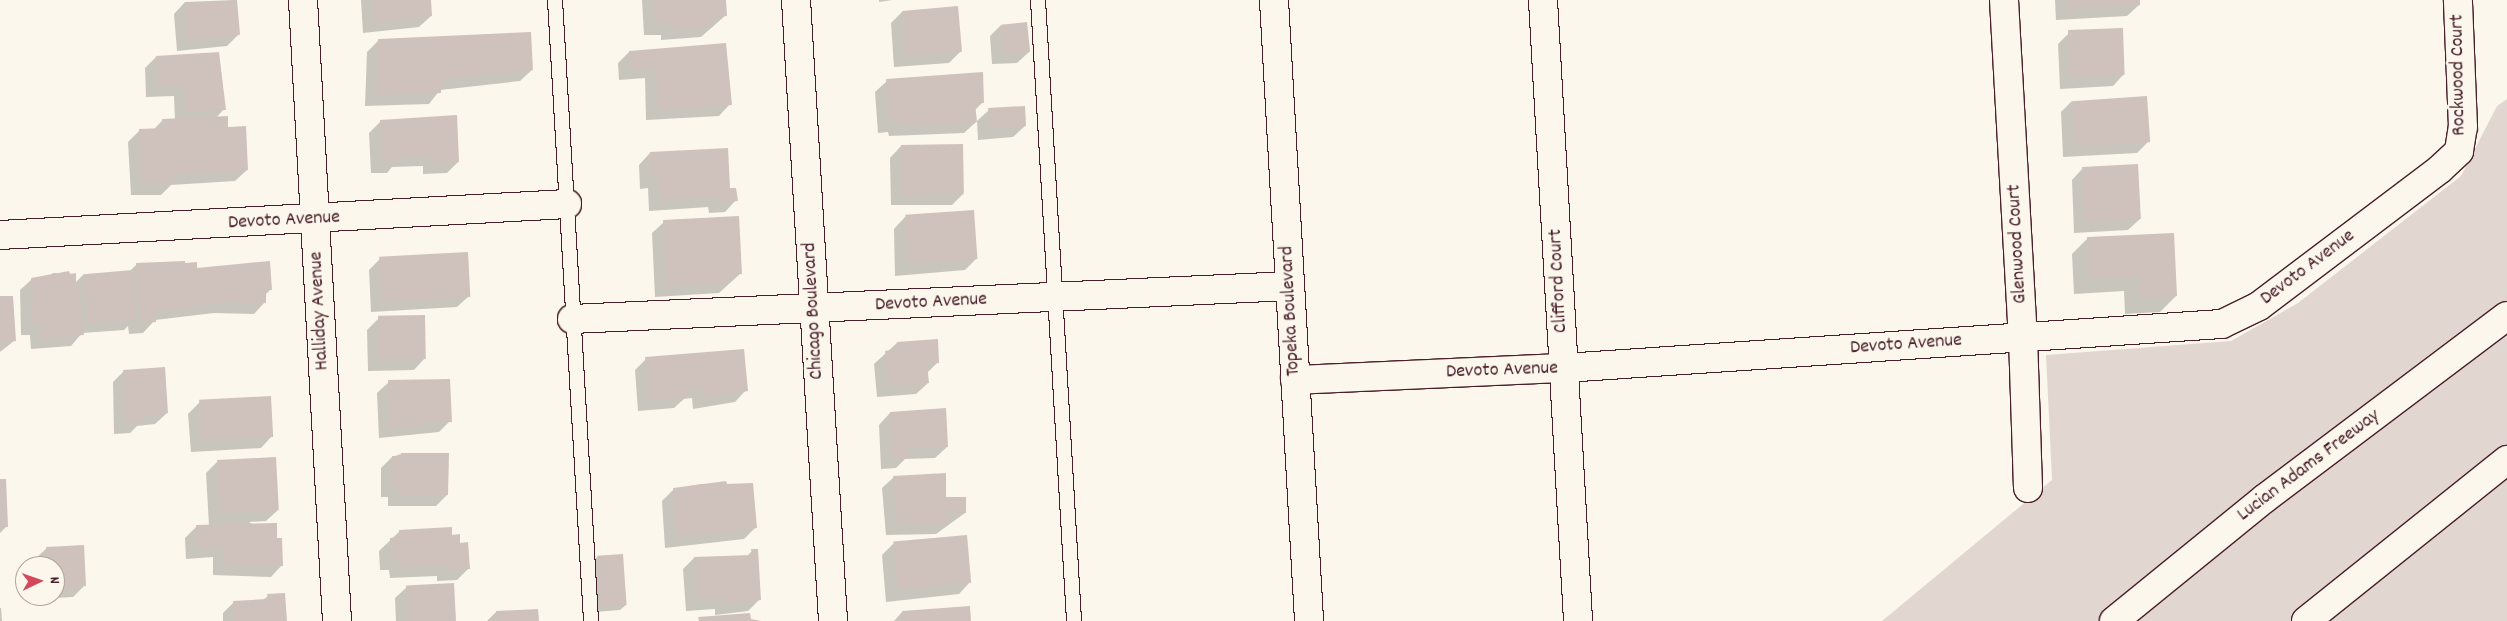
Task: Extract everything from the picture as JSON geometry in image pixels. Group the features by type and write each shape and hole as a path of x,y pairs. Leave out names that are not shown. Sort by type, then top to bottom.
{"main road":[{"name":"Halliday Avenue","path":"303,0 337,621"},
{"name":"Chicago Boulevard","path":"796,0 833,621"},
{"name":"Topeka Boulevard","path":"1274,0 1309,621"},
{"name":"Clifford Court","path":"1543,0 1578,621"},
{"name":"Glenwood Court","path":"2004,0 2023,337 2028,488"},
{"name":"Rockwood Court","path":"2458,0 2463,127 2459,150"},
{"name":"Devoto Avenue","path":"1295,380 1564,368 2222,324 2259,306 2440,169 2459,150"},
{"name":"Devoto Avenue","path":"0,235 315,220 567,204"},
{"name":"Devoto Avenue","path":"572,319 1290,286"},
{"name":"Lucian Adams Freeway","path":"2114,621 2264,499 2507,316"},
{"path":"2306,621 2507,460"}],"lane":[{"path":"555,0 591,621"},
{"path":"1038,0 1074,621"}],"shaded area":[{"path":"2507,99 2507,621 1882,621 2052,480 2046,355 2231,341 2298,303 2461,176 2497,106"}],"building":[{"path":"237,0 240,35 188,39 185,5"},
{"path":"373,0 431,0 432,16 374,23"},
{"path":"654,0 726,0 727,16 713,17 714,26 672,29 672,24 655,24"},
{"path":"2067,0 2140,0 2140,5 2067,9"},
{"path":"958,6 962,52 906,57 902,11"},
{"path":"1027,22 1030,52 1004,55 1001,25"},
{"path":"2123,28 2125,75 2070,77 2068,30"},
{"path":"531,32 533,70 449,78 441,81 441,93 376,95 378,39"},
{"path":"726,43 732,105 657,109 656,68 630,69 629,51"},
{"path":"219,52 226,110 186,112 184,85 157,87 156,56"},
{"path":"983,72 984,103 975,103 977,122 900,126 899,121 889,122 886,79"},
{"path":"2147,96 2150,142 2075,147 2072,101"},
{"path":"1025,106 1026,126 989,128 988,108"},
{"path":"457,115 459,162 434,164 434,155 399,157 399,162 382,162 380,120"},
{"path":"228,116 228,127 246,126 248,170 173,175 174,184 141,184 139,129 163,128 162,119"},
{"path":"963,144 964,194 902,195 901,145"},
{"path":"728,148 730,188 736,188 738,201 720,202 719,196 660,200 659,177 651,178 650,152"},
{"path":"2138,164 2141,219 2085,222 2082,167"},
{"path":"974,210 977,259 909,264 905,215"},
{"path":"739,216 742,274 731,275 731,282 666,286 663,220"},
{"path":"2174,233 2177,296 2140,298 2139,276 2089,278 2087,237"},
{"path":"468,252 470,297 381,302 379,257"},
{"path":"185,261 185,263 197,262 197,268 270,261 272,290 266,290 266,303 226,302 156,311 156,322 140,323 136,263"},
{"path":"133,270 137,319 87,323 83,274"},
{"path":"69,271 70,274 76,273 76,290 80,290 84,335 42,339 40,324 32,324 30,304 34,304 31,278"},
{"path":"0,296 13,296 16,341 0,342"},
{"path":"425,315 426,359 379,360 378,316"},
{"path":"938,339 939,363 927,363 929,383 888,386 885,351 896,349 897,342"},
{"path":"744,349 748,391 704,398 703,387 687,389 687,397 649,400 645,357"},
{"path":"165,367 168,413 142,416 143,422 125,423 123,370"},
{"path":"450,379 452,422 425,422 425,426 390,427 388,380"},
{"path":"271,396 273,437 201,441 199,400"},
{"path":"946,408 948,447 910,448 909,457 892,458 890,412"},
{"path":"401,453 449,453 448,495 399,495 399,487 391,487 392,456 401,456"},
{"path":"276,457 279,510 220,513 217,460"},
{"path":"946,473 946,497 966,497 966,513 948,514 948,523 897,524 893,476"},
{"path":"0,479 6,479 8,527 0,527"},
{"path":"726,481 727,484 753,483 757,528 676,537 673,488"},
{"path":"277,523 277,538 282,538 283,566 224,564 224,547 197,548 196,525"},
{"path":"452,527 452,535 460,534 460,543 468,542 470,569 447,571 448,565 401,567 400,559 391,559 390,538 399,537 399,530"},
{"path":"967,535 971,583 897,589 893,541"},
{"path":"84,545 86,586 65,587 65,556 46,556 46,547"},
{"path":"751,549 758,549 761,600 726,604 726,598 697,600 694,557 752,555"},
{"path":"623,554 627,605 601,607 597,556"},
{"path":"454,583 456,621 408,621 406,586"},
{"path":"285,593 287,621 234,621 233,601 268,599 267,594"},
{"path":"970,606 971,621 902,621 902,611"},
{"path":"538,609 539,621 497,621 496,611"},
{"path":"750,613 751,619 761,621 699,621 698,617"}]}
